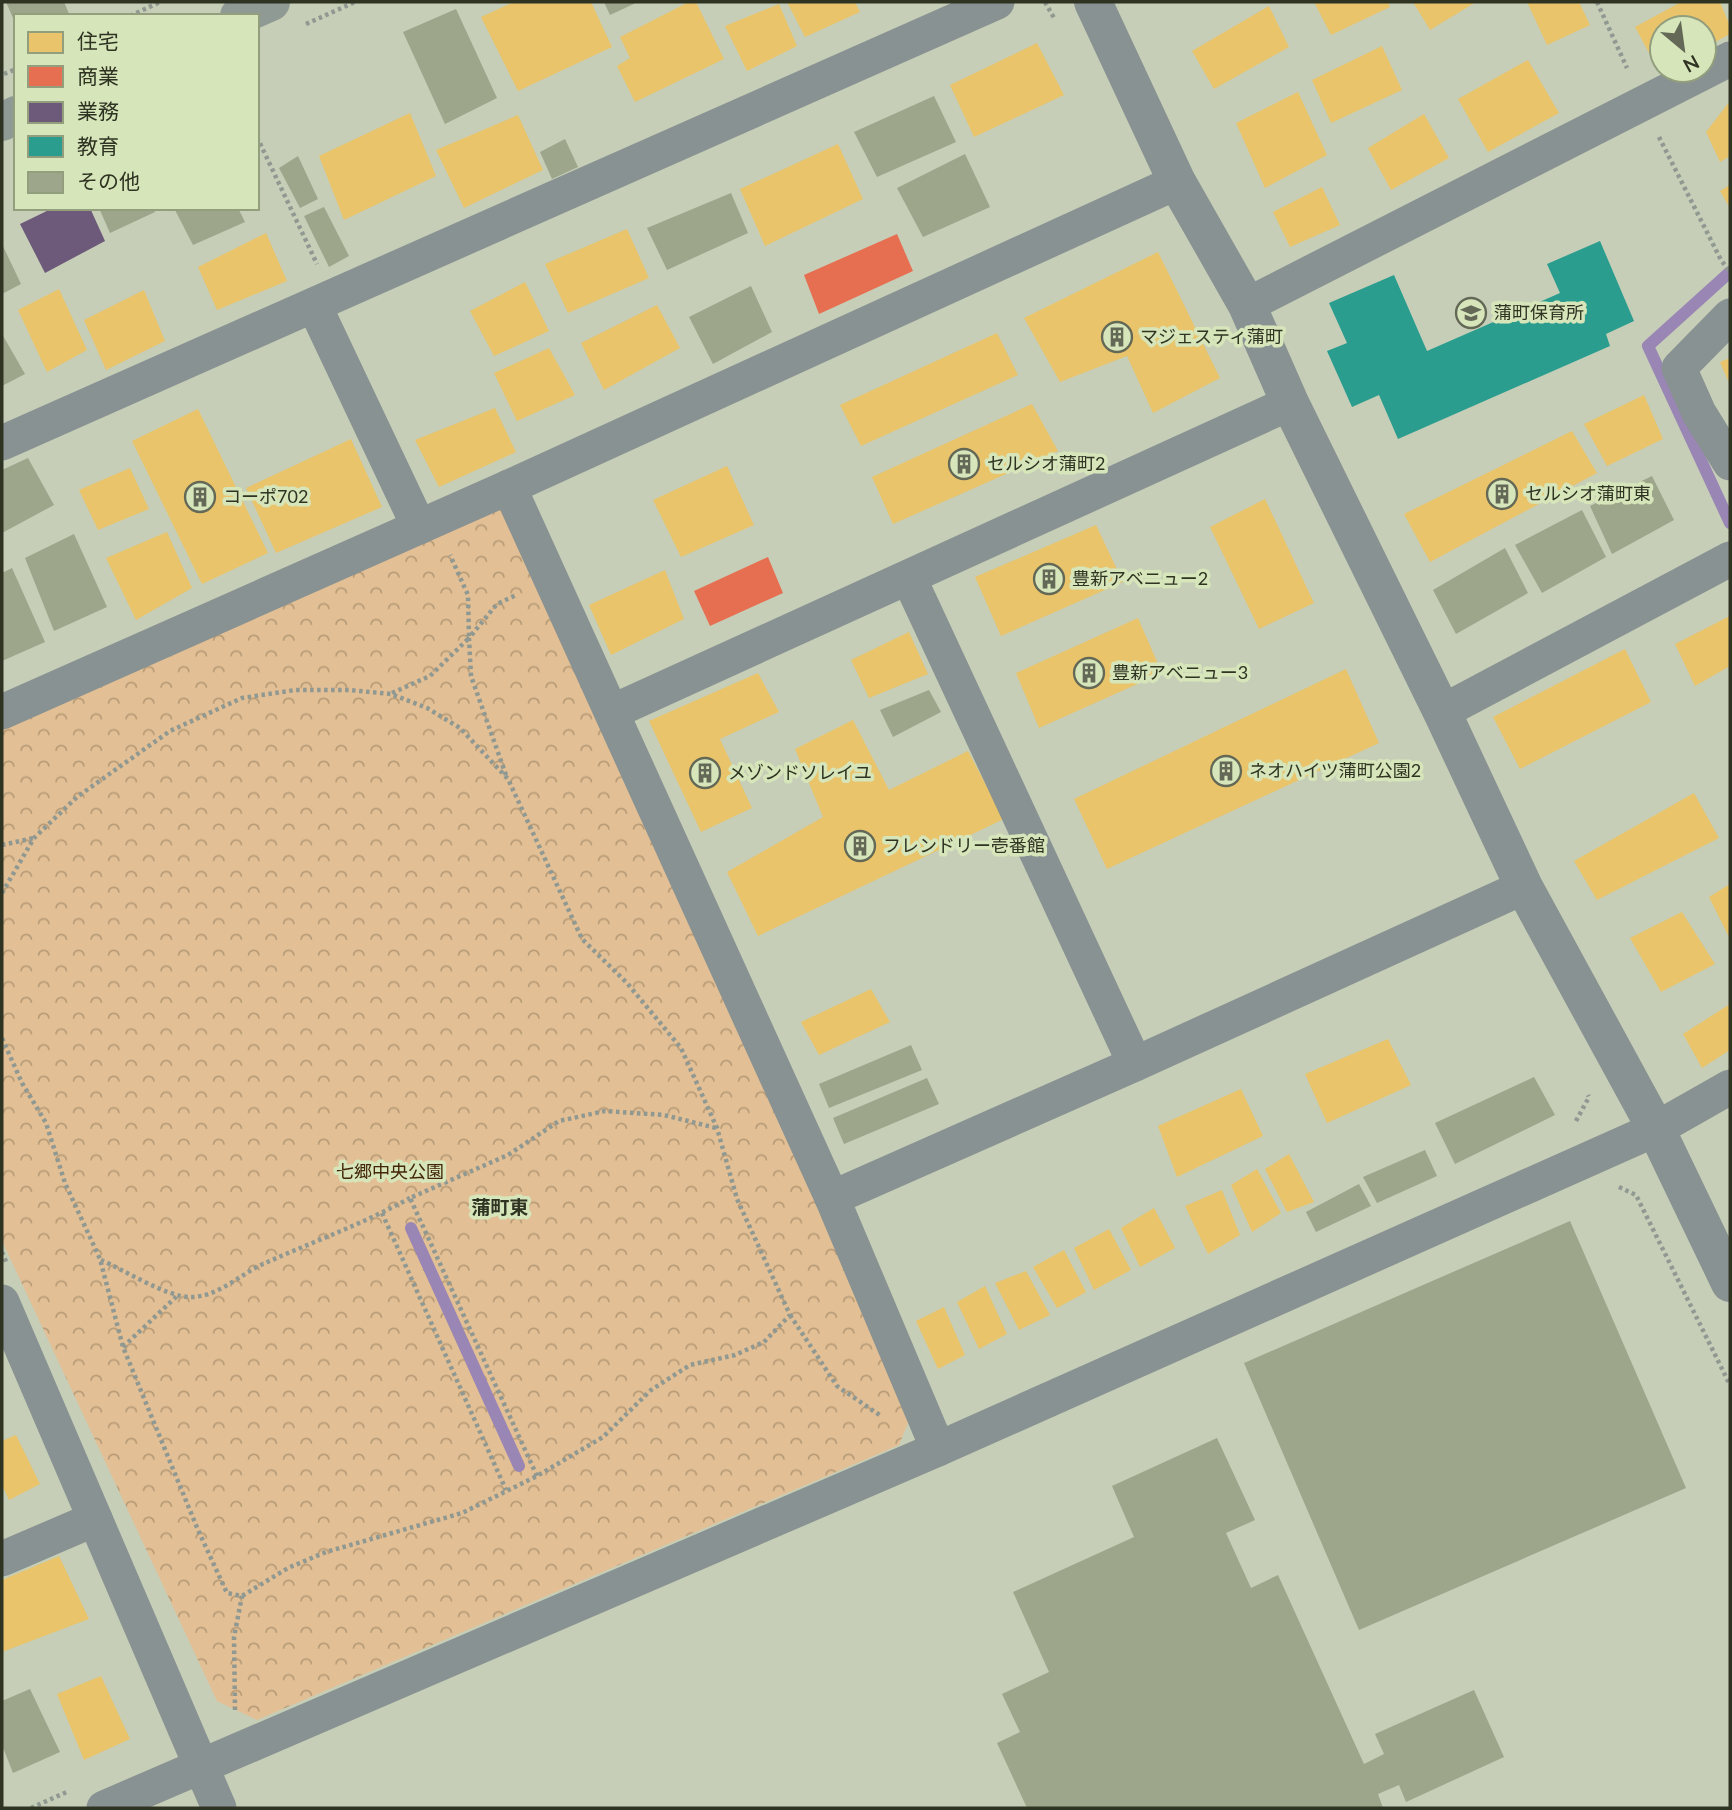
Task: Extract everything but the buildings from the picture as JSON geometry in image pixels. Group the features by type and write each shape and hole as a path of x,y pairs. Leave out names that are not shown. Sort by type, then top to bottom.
{"main road":[{"path":"244,14 271,2"}],"street":[{"path":"2,443 997,2"},
{"path":"1102,4 1177,182 1247,305 1290,403 1442,712 1524,887 1656,1129 1730,1283"},
{"path":"1247,305 1730,59"},
{"path":"2,712 509,487 1177,182"},
{"path":"323,301 419,527"},
{"path":"1730,316 1679,369 1699,413 1730,463"},
{"path":"612,712 1290,403"},
{"path":"509,487 832,1198 938,1449"},
{"path":"1442,712 1730,560"},
{"path":"909,578 1135,1064"},
{"path":"832,1198 1524,887"},
{"path":"104,1808 938,1449 1656,1129 1730,1087"},
{"path":"2,1302 219,1808"},
{"path":"2,1559 95,1519"}],"path":[{"path":"134,14 160,2"},
{"path":"1045,2 1053,16"},
{"path":"1597,2 1642,103 1721,260 1730,272"},
{"path":"259,142 323,301"},
{"path":"448,551 468,595 471,676 508,779 582,939 627,983 681,1048 717,1128 737,1199 790,1315 837,1386 887,1420"},
{"path":"391,694 430,676 469,638 497,604 552,580"},
{"path":"2,893 34,838 77,797 170,731 242,698 295,690 349,690 391,694 427,708 460,728 508,779"},
{"path":"2,845 34,838"},
{"path":"2,1038 22,1083 46,1123 65,1184 100,1259 123,1347 198,1530 227,1593 242,1596 288,1568 326,1552 462,1513 537,1476 603,1437 651,1390 690,1365 735,1355 764,1342 790,1315"},
{"path":"100,1259 177,1296 194,1298 233,1283 259,1266 508,1155 559,1121 605,1111 664,1115 717,1128"},
{"path":"1614,1185 1636,1195 1730,1385"},
{"path":"410,1198 537,1476"},
{"path":"382,1213 506,1490"},
{"path":"123,1347 177,1296"},
{"path":"235,1716 234,1637 242,1596"}],"green space":[{"name":"七郷中央公園","path":"509,487 911,1416 899,1445 257,1720 217,1701 2,1241 2,712"}],"waterway":[{"path":"1730,272 1648,346 1730,523"},
{"path":"411,1228 519,1466"}],"place":[{"name":"蒲町保育所","path":"1471,313"},
{"name":"マジェスティ蒲町","path":"1117,337"},
{"name":"セルシオ蒲町2","path":"964,464"},
{"name":"セルシオ蒲町東","path":"1502,494"},
{"name":"コーポ702","path":"200,497"},
{"name":"豊新アベニュー2","path":"1049,579"},
{"name":"豊新アベニュー3","path":"1089,673"},
{"name":"ネオハイツ蒲町公園2","path":"1226,771"},
{"name":"メゾンドソレイユ","path":"705,773"},
{"name":"フレンドリー壱番館","path":"860,846"}],"district":[{"name":"蒲町東","path":"500,1207"}]}
